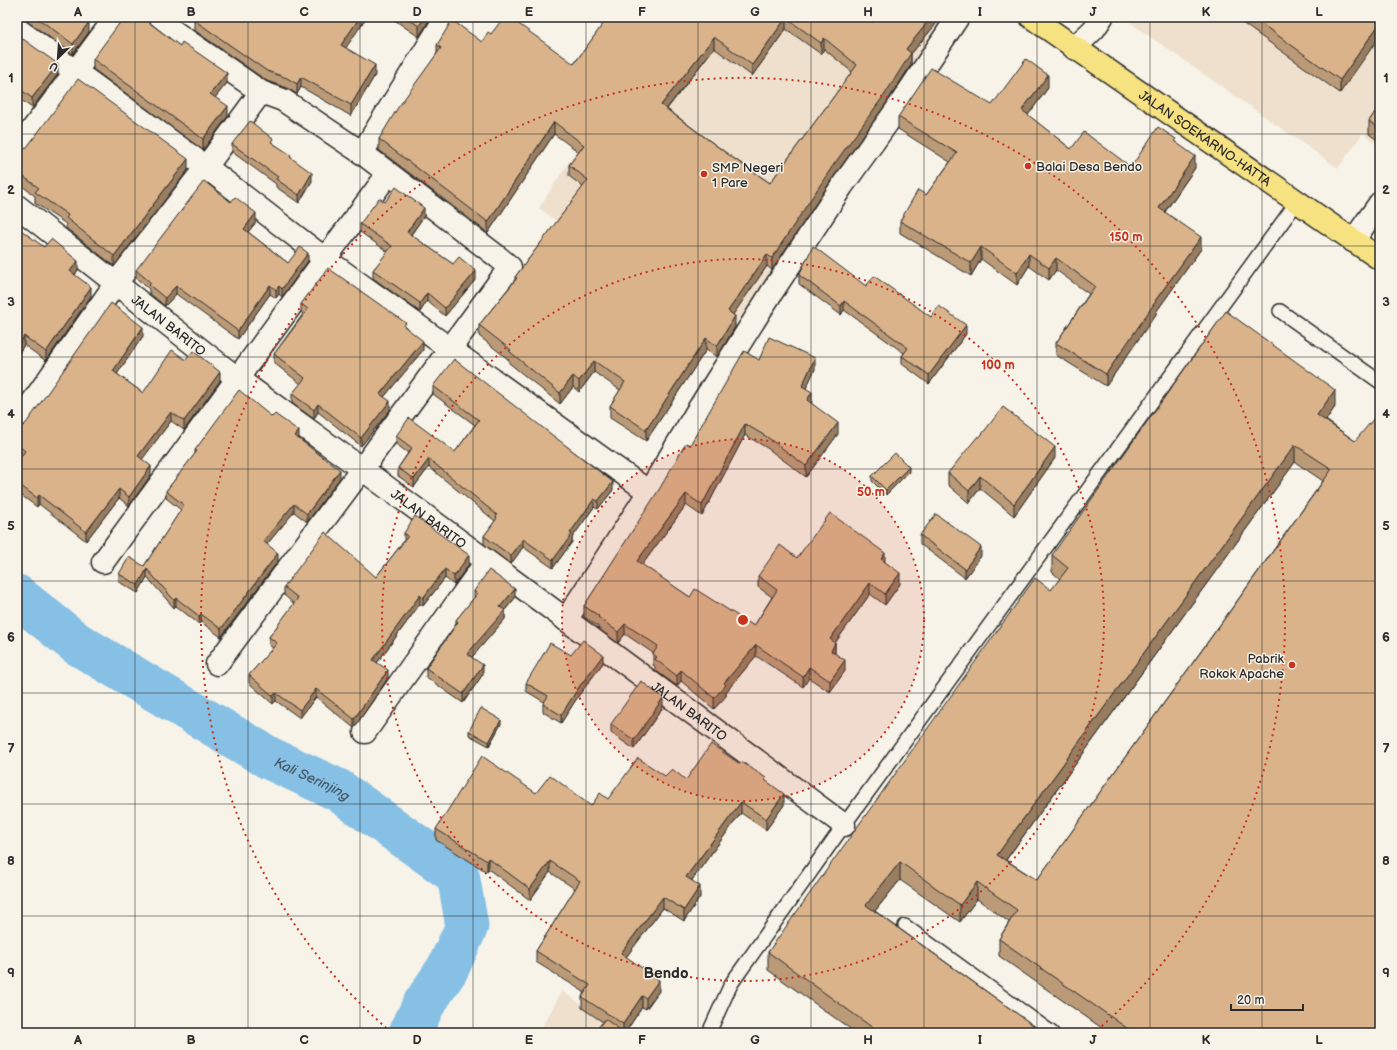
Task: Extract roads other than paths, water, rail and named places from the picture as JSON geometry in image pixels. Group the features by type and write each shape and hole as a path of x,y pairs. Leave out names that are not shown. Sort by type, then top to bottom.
{"main road":[{"name":"JALAN SOEKARNO-HATTA","path":"1031,17 1380,259"}],"street":[{"path":"17,150 116,17"},
{"path":"362,153 446,17"},
{"path":"566,620 649,492 696,413 772,292 842,186 895,112 958,17"},
{"path":"1074,48 1094,29 1102,17"},
{"path":"167,21 261,92 283,100 362,153 510,266 510,269 217,664"},
{"path":"17,29 206,167 325,259 649,492"},
{"path":"20,414 116,283 206,167 261,92"},
{"path":"103,562 388,174"},
{"path":"1353,241 1380,203"},
{"name":"JALAN BARITO","path":"17,206 238,379 844,825"},
{"path":"365,732 486,562"}],"lane":[{"path":"712,1033 711,1028 730,984 1297,202"},
{"path":"1280,311 1380,382"},
{"path":"905,926 1052,1033"}],"waterway":[{"name":"Kali Serinjing","path":"17,596 76,643 269,758 338,790 458,875 467,926 448,968 424,1004 410,1033"}],"place":[{"name":"Balai Desa Bendo","path":"1028,166"},
{"name":"SMP Negeri 1 Pare","path":"704,174"},
{"name":"Pabrik Rokok Apache","path":"1292,665"}],"district":[{"name":"Bendo","path":"666,973"}]}
